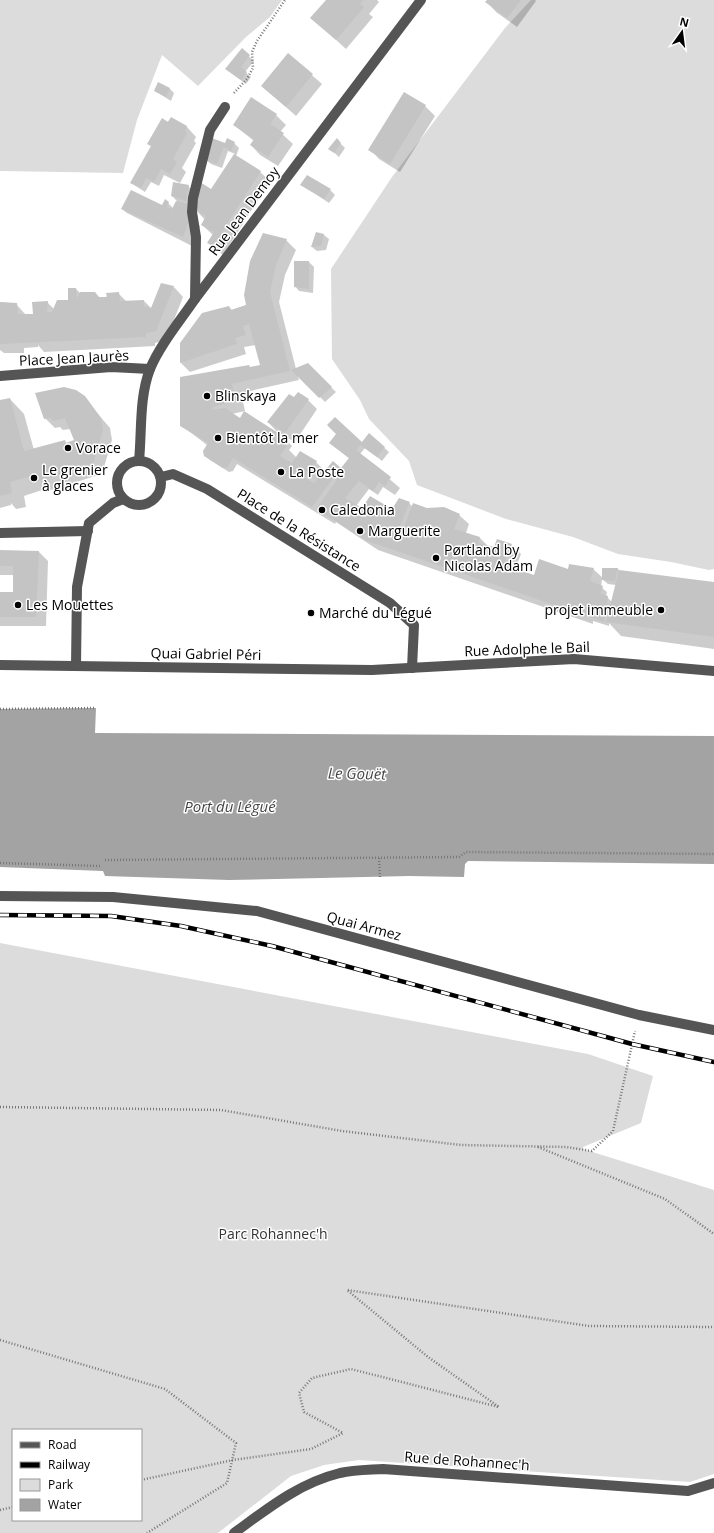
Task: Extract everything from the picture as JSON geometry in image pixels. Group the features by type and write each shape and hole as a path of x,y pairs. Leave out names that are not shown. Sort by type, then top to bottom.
{"street":[{"name":"Rue Jean Demoy","path":"139,461 142,400 150,369 195,300 420,0"},
{"path":"195,300 196,237 192,212 193,198 210,130 225,107"},
{"name":"Place Jean Jaurès","path":"0,376 111,367 150,369"},
{"path":"139,461 153,465 161,477 160,492 150,502 136,505 123,498 117,486 120,471 125,466 139,461"},
{"name":"Place de la Résistance","path":"161,477 173,474 207,490 390,603 414,625 412,668"},
{"path":"76,666 77,587 89,522 113,503 123,498"},
{"path":"0,533 88,531"},
{"name":"Rue Adolphe le Bail","path":"412,668 574,659 714,671"},
{"name":"Quai Gabriel Péri","path":"0,665 372,670 412,668"},
{"name":"Quai Armez","path":"0,896 113,897 257,911 639,1015 714,1030"},
{"name":"Rue de Rohannec'h","path":"234,1533 290,1492 340,1473 359,1470 383,1469 688,1491 714,1483"}],"path":[{"path":"225,107 236,90 247,79 253,68 252,52 257,41 286,0"},
{"path":"0,709 96,708"},
{"path":"105,860 459,857 466,852 714,854"},
{"path":"379,858 380,877"},
{"path":"0,863 100,866"},
{"path":"0,1107 221,1110 342,1131 461,1145 536,1147 566,1146 592,1151 613,1131 639,1015"},
{"path":"536,1147 665,1199 714,1234"},
{"path":"142,1480 233,1460 311,1449 343,1433 304,1412 299,1393 312,1378 351,1370 499,1407 428,1356 347,1290 589,1326 714,1327"},
{"path":"0,1340 165,1388 236,1443 227,1483 147,1533"},
{"path":"0,1510 12,1507"}],"green space":[{"path":"0,0 282,0 270,17 246,37 198,86 162,55 137,120 123,173 0,171"},
{"path":"531,0 714,0 714,569 709,570 671,562 618,554 573,537 506,519 417,485 409,461 369,419 360,400 332,359 331,269 392,177 505,28"},
{"name":"Parc Rohannec'h","path":"0,943 588,1054 653,1076 641,1123 583,1147 583,1149 714,1190 714,1474 690,1482 359,1460 324,1465 291,1476 218,1533 0,1533"}],"water":[{"name":"Port du Légué","path":"96,708 95,733 714,736 714,864 468,861 465,864 464,877 409,876 229,880 105,876 103,871 0,867 0,709"}],"building":[{"path":"326,0 363,0 360,4 364,7 336,40 310,18"},
{"path":"487,0 521,0 507,18 485,2"},
{"path":"242,48 250,55 241,67 247,72 241,80 225,69"},
{"path":"288,53 313,74 286,107 261,86"},
{"path":"158,82 170,88 166,97 154,91"},
{"path":"404,92 426,105 390,164 368,150"},
{"path":"251,97 277,114 270,124 284,133 268,157 250,145 254,139 233,125"},
{"path":"171,117 187,126 185,131 187,133 173,159 177,162 170,174 161,169 154,182 146,178 141,188 130,183 151,146 147,144 162,118 168,122"},
{"path":"212,138 225,143 227,138 235,142 231,151 224,147 217,164 205,160"},
{"path":"337,138 341,143 334,153 328,149"},
{"path":"234,154 261,171 213,246 207,243 214,232 201,225 206,216 195,210 200,182 211,189"},
{"path":"307,175 331,189 324,199 300,185"},
{"path":"173,182 189,185 186,201 171,196"},
{"path":"131,190 162,205 165,199 169,202 167,207 172,209 176,201 188,204 187,214 191,216 183,237 121,209"},
{"path":"316,232 324,234 321,246 311,247"},
{"path":"263,233 287,239 276,265 270,292 290,371 232,384 236,401 213,407 211,410 225,408 240,418 244,411 283,436 279,441 287,446 280,456 292,463 300,451 317,461 305,478 314,483 333,461 341,468 349,458 329,443 336,434 327,425 335,417 362,442 369,433 385,447 377,457 360,445 356,450 391,477 385,486 379,482 373,491 359,481 345,498 362,508 370,496 392,509 399,498 410,502 400,526 404,527 413,503 427,508 444,507 460,514 454,529 480,537 478,543 494,547 497,539 512,544 503,565 534,575 539,559 568,569 569,564 594,568 590,581 603,586 601,594 608,596 604,622 367,541 316,509 337,480 334,477 312,507 233,458 228,467 223,468 204,456 203,451 208,443 180,426 180,377 249,365 250,367 260,365 249,324 243,326 246,335 235,338 237,344 180,363 180,343 202,313 229,306 231,310 246,305 244,295 250,261"},
{"path":"294,261 309,261 309,289 294,287"},
{"path":"161,283 174,286 156,331 146,333 146,337 0,344 0,302 17,303 18,314 33,314 32,302 48,301 47,312 52,312 57,300 68,300 68,288 76,288 77,299 80,292 95,292 99,297 107,297 106,293 119,292 120,301 144,300 144,306 151,308"},
{"path":"308,363 332,387 319,398 291,370"},
{"path":"64,387 76,390 85,396 101,418 103,430 93,464 33,483 31,476 10,482 12,493 0,496 0,400 10,398 24,451 65,440 66,443 74,440 65,418 53,421 51,418 44,419 35,393"},
{"path":"298,392 309,399 285,433 267,422 289,394 294,397"},
{"path":"0,550 39,551 36,617 0,617 0,592 13,592 13,566 0,566"},
{"path":"602,568 618,568 615,581 602,580"},
{"name":"projet immeuble","path":"619,570 714,582 714,637 606,622"}],"railway":[{"path":"0,915 111,916 181,926 272,946 632,1044 714,1062"}],"place":[{"name":"Blinskaya","path":"207,396"},
{"name":"Bientôt la mer","path":"218,438"},
{"name":"Vorace","path":"68,448"},
{"name":"La Poste","path":"281,472"},
{"name":"Le grenier à glaces","path":"34,478"},
{"name":"Caledonia","path":"322,510"},
{"name":"Marguerite","path":"360,531"},
{"name":"Pørtland by Nicolas Adam","path":"436,558"},
{"name":"Les Mouettes","path":"18,605"},
{"name":"projet immeuble","path":"661,610"},
{"name":"Marché du Légué","path":"311,613"}],"water label":[{"name":"Le Gouët","path":"357,774"}]}
